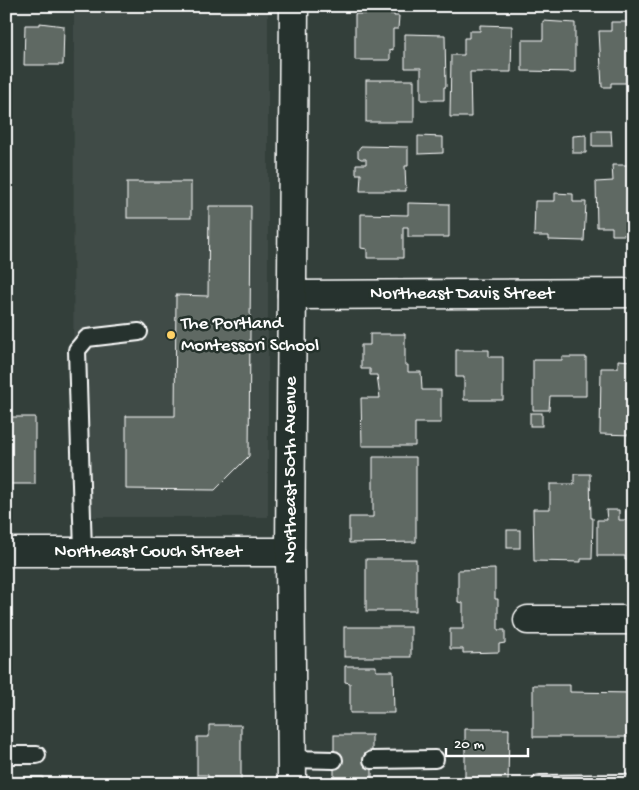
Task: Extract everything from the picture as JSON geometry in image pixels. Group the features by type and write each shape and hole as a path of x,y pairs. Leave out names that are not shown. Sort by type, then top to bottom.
{"street":[{"name":"Northeast 50th Avenue","path":"292,772 290,552 294,6"},
{"name":"Northeast Davis Street","path":"292,295 633,293"},
{"name":"Northeast Couch Street","path":"6,552 290,552"},
{"path":"528,620 633,620"}],"lane":[{"path":"83,552 78,350 88,338 139,332"},
{"path":"6,756 37,755"},
{"path":"372,760 435,759"},
{"path":"292,772 334,760"},
{"path":"540,784 624,783"}],"shaded area":[{"name":"The Portland Montessori School","path":"74,6 268,6 268,517 73,517"}],"building":[{"path":"355,14 394,14 394,16 399,16 398,29 393,29 393,50 390,49 390,60 355,60"},
{"path":"543,21 575,23 575,72 522,71 522,40 543,40"},
{"path":"611,22 633,22 633,75 626,75 626,83 611,83 611,87 602,87 599,31 611,31"},
{"path":"40,23 64,26 63,65 24,65 25,25 40,25"},
{"path":"480,25 512,26 511,72 470,72 471,117 450,117 451,55 464,55 464,38 469,38 469,31 480,31"},
{"path":"405,34 445,35 446,87 444,87 444,100 421,100 421,68 405,68"},
{"path":"366,80 414,80 414,122 366,122"},
{"path":"592,131 611,131 612,146 592,146"},
{"path":"586,135 586,153 573,153 573,136"},
{"path":"418,136 443,137 443,153 418,154"},
{"path":"361,146 408,147 408,166 405,166 406,191 360,191 361,174 356,174 356,164 366,164 366,159 358,157 358,150"},
{"path":"612,165 633,165 633,235 612,235 612,227 597,227 596,182 613,181"},
{"path":"127,182 191,182 191,218 127,218"},
{"path":"555,193 573,194 573,202 586,202 584,241 549,240 549,236 534,236 535,201 555,201"},
{"path":"408,203 449,204 449,237 408,237 408,227 403,227 403,258 367,258 367,249 361,248 361,214 408,215"},
{"path":"209,206 251,206 249,456 215,490 126,489 126,416 175,416 176,295 208,296"},
{"path":"370,334 405,334 405,365 408,365 408,372 421,372 422,390 441,390 441,423 415,423 415,446 362,446 361,398 380,398 377,375 370,375 370,369 361,369 361,345 370,345"},
{"path":"456,350 489,350 489,357 503,357 503,400 464,400 464,377 456,377"},
{"path":"562,357 586,357 586,396 550,396 549,410 533,410 533,360 562,360"},
{"path":"618,360 633,361 633,435 600,434 601,368 618,368"},
{"path":"530,413 542,413 542,426 530,426"},
{"path":"6,417 35,417 35,484 6,484"},
{"path":"373,457 416,457 416,542 349,543 349,517 373,517"},
{"path":"574,474 590,474 591,518 593,518 592,559 581,559 581,562 534,561 533,509 550,509 550,484 574,484"},
{"path":"606,510 619,510 619,520 626,520 626,511 633,511 633,560 625,560 625,556 597,556 597,520 607,520"},
{"path":"507,530 520,530 520,548 507,548"},
{"path":"366,559 416,559 416,611 366,611"},
{"path":"495,569 495,599 498,599 498,630 505,630 505,643 499,644 499,652 463,653 463,649 450,649 450,629 463,629 463,603 458,602 458,570"},
{"path":"344,627 411,627 411,657 344,657"},
{"path":"345,666 376,666 376,671 393,671 394,713 350,713 350,683 345,682"},
{"path":"533,685 570,685 570,692 633,693 633,737 533,737"},
{"path":"209,725 241,725 241,784 208,784 208,775 197,775 197,737 209,737"},
{"path":"465,729 509,729 508,784 465,784"},
{"path":"334,735 372,735 372,784 334,784"},
{"path":"6,777 43,777 43,784 6,784"}],"place":[{"name":"The Portland Montessori School","path":"171,335"}]}
